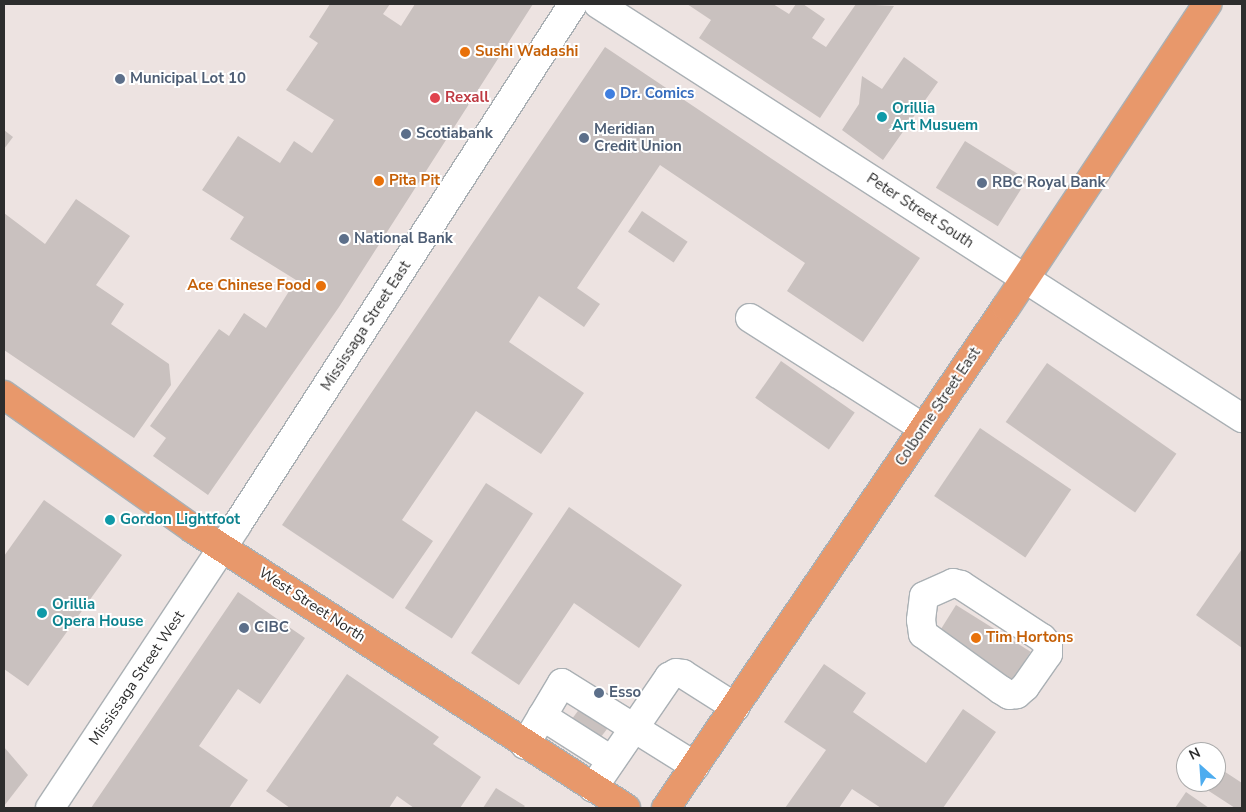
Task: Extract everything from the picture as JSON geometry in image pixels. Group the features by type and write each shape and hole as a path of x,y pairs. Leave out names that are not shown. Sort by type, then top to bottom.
{"main road":[{"name":"Colborne Street East","path":"666,808 1025,278 1207,4"},
{"name":"West Street North","path":"4,395 193,528 525,745 626,808"}],"street":[{"name":"Mississaga Street East","path":"223,547 573,4"},
{"name":"Peter Street South","path":"598,4 1242,418"},
{"path":"750,318 923,428"},
{"name":"Mississaga Street West","path":"50,808 223,547"},
{"path":"953,583 961,585 1042,638 1048,645 1048,654 1022,691 1009,695 923,634 920,620 924,596 953,583"},
{"path":"593,788 669,677 676,673 683,674 735,707"},
{"path":"525,745 562,683 695,766"},
{"path":"542,716 611,760"}],"building":[{"path":"330,4 390,4 383,14 401,26 415,4 533,4 339,307 208,495 153,456 166,438 150,426 219,329 229,336 244,313 266,328 296,280 230,239 244,217 202,190 238,136 280,163 294,141 312,153 334,120 286,90 318,43 309,37"},
{"path":"687,4 773,4 789,14 796,4 803,4 825,19 812,38 826,47 856,4 894,6 820,118 699,38 711,20"},
{"path":"605,47 920,258 863,342 787,291 805,263 660,165 577,288 600,304 584,327 539,296 509,342 584,393 541,454 476,411 402,520 433,541 393,599 282,525"},
{"name":"Orillia Art Musuem","path":"904,57 938,82 883,160 842,130 859,104 862,76 882,89"},
{"path":"4,130 13,137 4,149"},
{"name":"RBC Royal Bank","path":"965,141 1027,180 998,226 936,188"},
{"path":"76,199 130,236 96,285 124,304 111,324 169,364 171,385 134,438 4,350 4,213 45,244"},
{"path":"642,211 688,242 674,262 628,232"},
{"path":"781,361 855,413 829,449 755,398"},
{"path":"1047,363 1176,454 1135,513 1006,422"},
{"path":"980,428 1071,490 1025,557 934,496"},
{"path":"486,483 533,513 452,638 405,608"},
{"name":"Orillia Opera House","path":"44,500 122,555 28,686 4,669 4,556"},
{"path":"569,507 682,585 639,648 574,603 519,685 471,653"},
{"path":"1242,549 1242,648 1196,615"},
{"path":"238,592 305,638 260,704 238,689 199,746 248,780 229,808 91,808"},
{"path":"956,605 1031,652 1012,682 937,636"},
{"path":"824,664 866,693 853,712 926,763 963,709 996,732 943,808 881,808 852,789 839,808 785,808 826,750 784,722"},
{"path":"347,674 439,737 433,744 481,777 460,808 414,808 397,796 389,808 290,808 266,791"},
{"path":"584,703 611,723 595,745 568,725"},
{"path":"4,747 28,775 4,806"},
{"path":"1226,773 1242,783 1242,808 1235,808 1210,792 1226,792"},
{"path":"496,788 525,806 523,808 483,808"},
{"path":"1186,792 1209,808 1175,808"}],"place":[{"name":"Sushi Wadashi","path":"465,52"},
{"name":"Municipal Lot 10","path":"120,79"},
{"name":"Dr. Comics","path":"610,94"},
{"name":"Rexall","path":"435,98"},
{"name":"Orillia Art Musuem","path":"882,117"},
{"name":"Scotiabank","path":"406,134"},
{"name":"Meridian Credit Union","path":"584,138"},
{"name":"Pita Pit","path":"379,181"},
{"name":"RBC Royal Bank","path":"982,183"},
{"name":"National Bank","path":"344,239"},
{"name":"Ace Chinese Food","path":"321,286"},
{"name":"Gordon Lightfoot","path":"110,520"},
{"name":"Orillia Opera House","path":"42,613"},
{"name":"CIBC","path":"244,628"},
{"name":"Tim Hortons","path":"976,638"},
{"name":"Esso","path":"599,693"}]}
